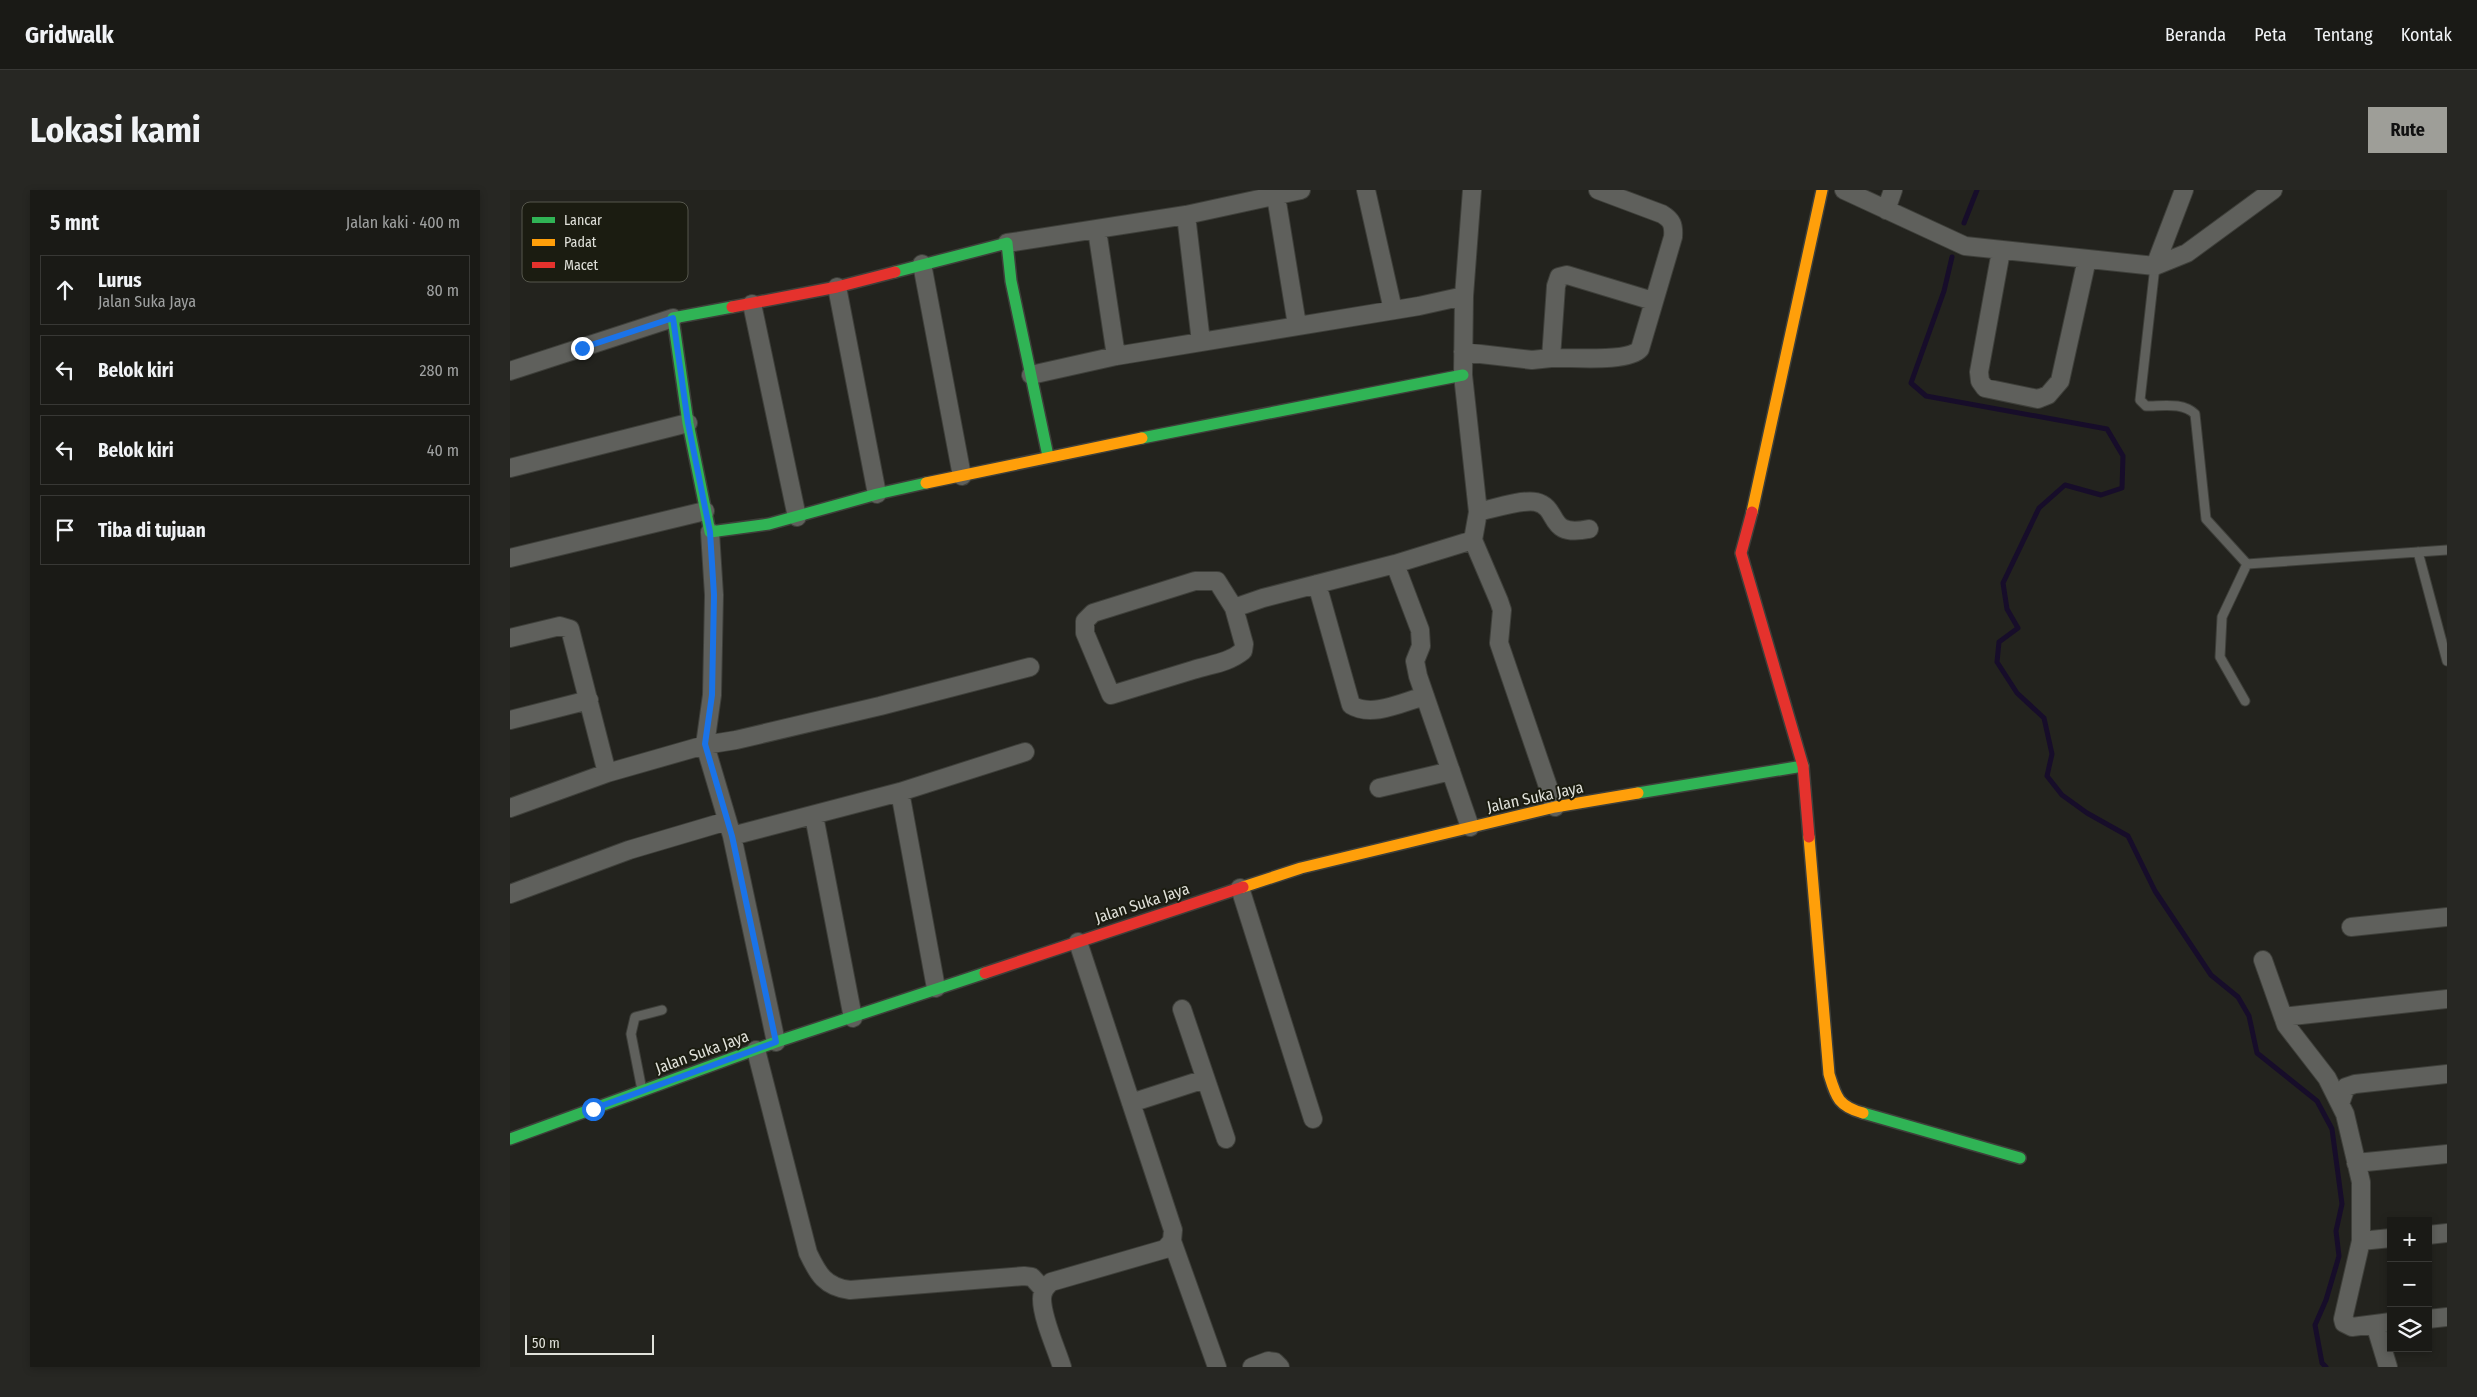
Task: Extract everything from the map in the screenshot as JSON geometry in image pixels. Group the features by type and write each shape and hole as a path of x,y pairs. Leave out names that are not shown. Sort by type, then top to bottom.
{"street":[{"path":"510,371 673,318 837,287 1006,242 1097,230 1186,215 1301,190"},
{"path":"1366,190 1393,310"},
{"path":"1472,190 1464,296 1463,352 1463,375 1478,512 1472,540 1499,600 1502,610 1499,643 1555,807"},
{"path":"1822,190 1741,553 1804,766 1829,1074 1836,1096 1847,1108 2020,1158"},
{"path":"1844,190 1946,239 1965,246 2155,266 2187,253 2273,190"},
{"path":"1886,210 1893,190"},
{"path":"2155,266 2184,190"},
{"path":"1463,352 1532,360 1617,357 1636,354 1640,349 1673,236 1674,226 1669,218 1662,214 1604,191"},
{"path":"1276,196 1297,325"},
{"path":"1186,215 1201,342"},
{"path":"1097,230 1116,356"},
{"path":"1006,242 1011,280 1048,456"},
{"path":"2001,251 1979,372 1980,380 1985,388 2038,399 2048,395 2060,381 2087,258"},
{"path":"922,264 962,476"},
{"path":"1551,358 1556,286 1559,277 1574,276 1653,301"},
{"path":"837,287 877,494"},
{"path":"1031,375 1116,356 1393,310 1464,296"},
{"path":"752,304 797,517"},
{"path":"673,318 688,423 710,532 714,595 712,695 705,744 730,829 776,1042"},
{"path":"710,532 770,524 877,494 1048,456 1463,375"},
{"path":"510,468 688,423"},
{"path":"1478,512 1527,502 1536,502 1546,507 1556,524 1564,529 1575,532 1589,529"},
{"path":"510,558 705,511"},
{"path":"1234,608 1263,598 1395,564 1472,540"},
{"path":"1395,564 1420,630 1421,646 1415,661 1425,696 1470,827"},
{"path":"1195,581 1217,581 1234,608 1244,644 1243,651 1228,662 1205,666 1111,695 1085,633 1085,620 1093,612 1195,581"},
{"path":"1317,584 1351,705 1360,711 1372,710 1425,696"},
{"path":"510,638 560,626 570,629 607,772"},
{"path":"510,808 607,772 705,744 736,740 880,706 1030,667"},
{"path":"510,720 589,700"},
{"path":"510,894 629,850 730,829 814,816 900,792 1025,752"},
{"name":"Jalan Suka Jaya","path":"510,1139 776,1042 1302,868 1555,807 1804,766"},
{"path":"1379,788 1451,771"},
{"path":"900,792 936,988"},
{"path":"814,816 853,1018"},
{"path":"1240,888 1313,1119"},
{"path":"2352,927 2447,917"},
{"path":"1078,942 1173,1230 1172,1241 1217,1367"},
{"path":"2263,960 2286,1024 2327,1078 2345,1114 2360,1182 2361,1241 2343,1319 2346,1326 2352,1327 2383,1323 2388,1367"},
{"path":"2283,1017 2447,999"},
{"path":"1182,1009 1226,1139"},
{"path":"756,1050 808,1253 817,1272 827,1281 836,1288 850,1290 1024,1276 1032,1277 1044,1289"},
{"path":"2340,1104 2346,1088 2355,1084 2447,1074"},
{"path":"1131,1103 1205,1078"},
{"path":"2356,1163 2447,1154"},
{"path":"2432,1235 2447,1233"},
{"path":"2361,1241 2387,1238"},
{"path":"1062,1367 1042,1299 1044,1289 1051,1282 1165,1249 1172,1241"},
{"path":"2432,1318 2447,1317"},
{"path":"1252,1367 1268,1361 1275,1362 1280,1367"}],"lane":[{"path":"2155,266 2140,400 2146,406 2180,406 2189,408 2195,414 2206,520 2247,564"},
{"path":"2247,564 2447,550"},
{"path":"2418,552 2447,661"},
{"path":"2245,701 2220,657 2222,617 2247,564"},
{"path":"642,1091 631,1034 635,1017 662,1010"}],"waterway":[{"path":"1964,223 1977,190"},
{"path":"1952,257 1944,291 1911,383 1926,396 2107,429 2123,456 2122,488 2101,495 2065,485 2039,508 2003,583 2007,609 2018,628 1999,642 1997,662 2017,693 2044,718 2052,754 2047,776 2062,795 2087,813 2128,836 2155,891 2211,975 2238,997 2249,1016 2257,1053 2317,1101 2332,1129 2342,1204 2336,1231 2339,1256 2326,1300 2315,1325 2322,1363 2326,1367"}],"traffic: fast":[{"path":"895,272 1007,243 1011,281 1048,456"},
{"path":"732,307 673,318 688,423 710,532 769,524 877,494 926,483"},
{"path":"1142,438 1463,375"},
{"path":"1638,793 1803,766"},
{"path":"510,1139 776,1042 985,973"},
{"path":"1863,1113 2020,1158"}],"traffic: slow":[{"path":"1752,512 1822,190"},
{"path":"926,483 1142,438"},
{"path":"1243,887 1301,868 1555,807 1638,793"},
{"path":"1809,837 1829,1074 1836,1095 1843,1104 1863,1113"}],"traffic: jam":[{"path":"732,307 837,287 895,272"},
{"path":"1752,512 1741,553 1803,766 1809,837"},
{"path":"985,973 1243,887"}],"route":[{"path":"582,348 673,318 688,423 710,532 714,595 712,695 705,744 732,836 776,1042 593,1109"}]}
